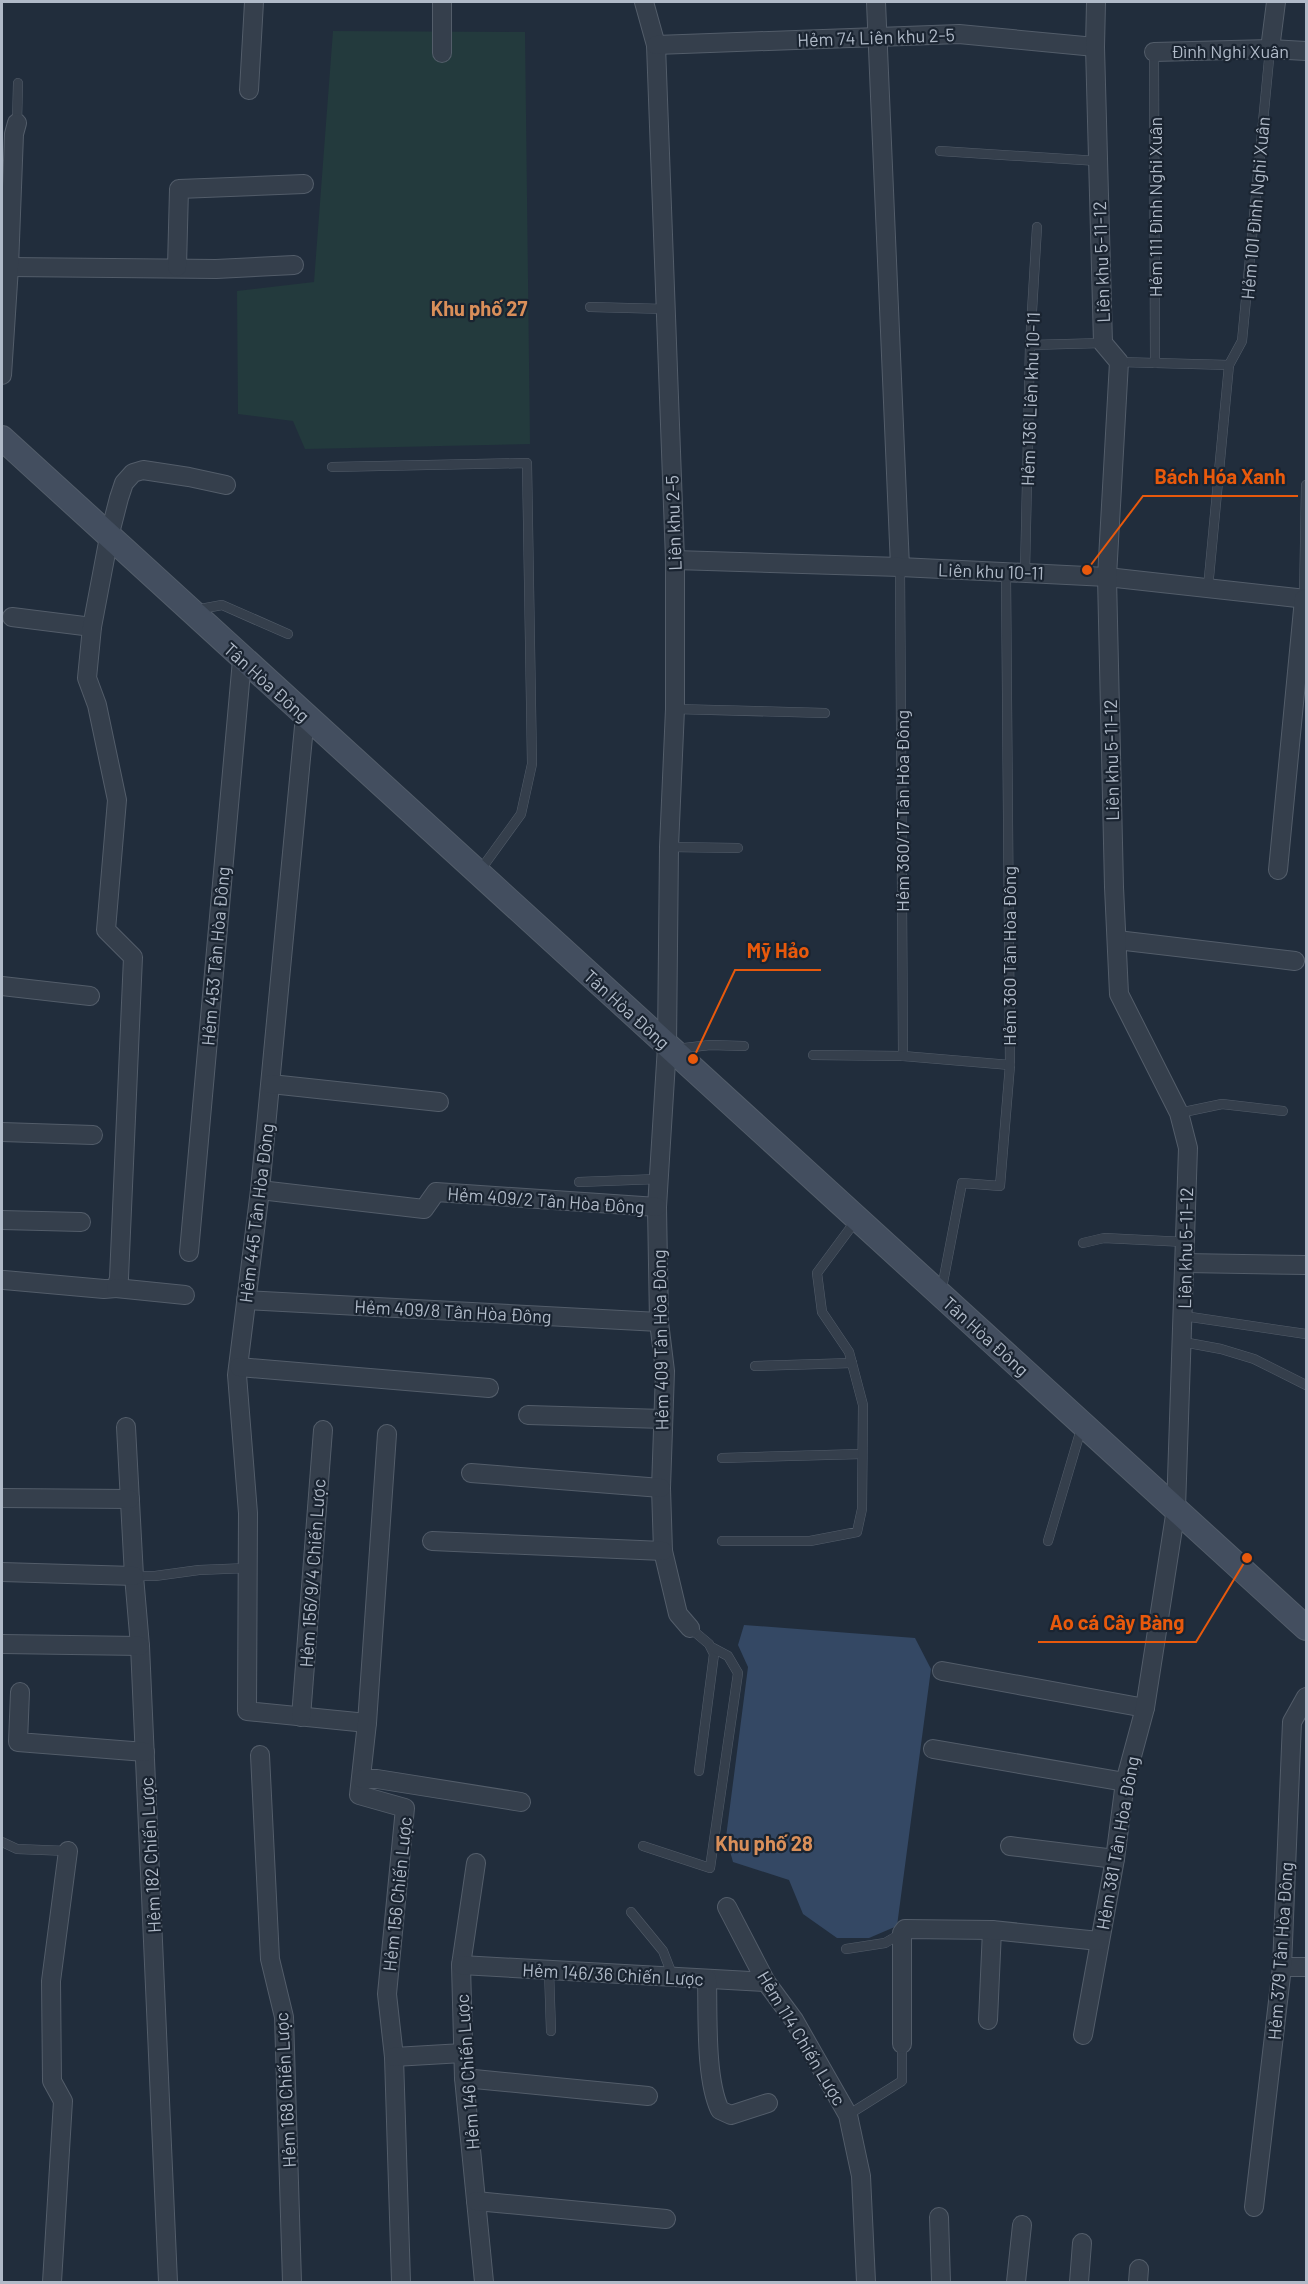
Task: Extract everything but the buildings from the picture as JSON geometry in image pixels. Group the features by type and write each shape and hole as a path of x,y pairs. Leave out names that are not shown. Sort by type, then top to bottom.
{"street":[{"path":"249,90 254,2"},
{"path":"442,2 442,53"},
{"name":"Liên khu 2-5","path":"644,2 656,45 675,560 675,709 669,847 669,1048"},
{"path":"876,2 900,567"},
{"name":"Liên khu 5-11-12","path":"1096,2 1095,47 1103,343 1119,362 1107,577 1119,994 1179,1113 1188,1148 1176,1509"},
{"path":"1270,49 1276,2"},
{"name":"Hẻm 74 Liên khu 2-5","path":"656,45 959,34 1095,47"},
{"name":"Đình Nghi Xuân","path":"1154,52 1270,49 1306,51"},
{"path":"2,375 14,134 17,123"},
{"path":"177,267 180,189 304,184"},
{"path":"9,267 216,269 294,265"},
{"name":"Tân Hòa Đông","path":"2,438 242,660 1176,1509 1306,1624"},
{"path":"116,1288 119,1278 133,957 106,930 117,800 97,705 87,678 92,627 109,537 122,490 133,473 143,470 226,485"},
{"name":"Liên khu 10-11","path":"675,560 900,567 1107,577 1305,599"},
{"path":"1278,870 1305,599"},
{"path":"12,617 92,627"},
{"name":"Hẻm 453 Tân Hòa Đông","path":"189,1252 242,660"},
{"name":"Hẻm 445 Tân Hòa Đông","path":"301,1717 248,1711 248,1513 237,1375 260,1190 305,716"},
{"path":"1116,940 1295,961"},
{"path":"2,986 90,996"},
{"name":"Hẻm 409 Tân Hòa Đông","path":"669,1048 657,1207 659,1322 664,1371 661,1488 663,1551 678,1614 690,1628"},
{"path":"270,1084 439,1102"},
{"path":"2,1132 93,1135"},
{"name":"Hẻm 409/2 Tân Hòa Đông","path":"260,1190 424,1209 436,1192 657,1207"},
{"path":"2,1220 81,1222"},
{"path":"1185,1263 1306,1264"},
{"path":"4,1280 185,1295"},
{"name":"Hẻm 409/8 Tân Hòa Đông","path":"246,1300 659,1322"},
{"path":"239,1367 489,1388"},
{"path":"528,1415 663,1419"},
{"name":"Hẻm 182 Chiến Lược","path":"126,1427 140,1646 168,2283"},
{"name":"Hẻm 156/9/4 Chiến Lược","path":"301,1717 322,1430"},
{"path":"387,1434 362,1779 377,1779 521,1803"},
{"path":"471,1473 661,1488"},
{"path":"2,1498 130,1499"},
{"name":"Hẻm 381 Tân Hòa Đông","path":"1083,2035 1115,1859 1125,1782 1145,1708 1176,1509"},
{"path":"432,1541 663,1551"},
{"path":"2,1572 134,1576"},
{"path":"2,1644 140,1646"},
{"path":"942,1671 1145,1708"},
{"path":"20,1692 18,1742 145,1752"},
{"name":"Hẻm 379 Tân Hòa Đông","path":"1254,2207 1282,1967 1292,1722 1306,1697"},
{"path":"301,1717 367,1723"},
{"path":"933,1749 1125,1782"},
{"name":"Hẻm 168 Chiến Lược","path":"260,1755 270,1959 284,2017 292,2283"},
{"name":"Hẻm 156 Chiến Lược","path":"362,1779 359,1795 405,1808 387,1994 394,2057 401,2283"},
{"path":"1010,1846 1115,1859"},
{"path":"52,2283 63,2101 52,2081 51,1981 68,1851"},
{"name":"Hẻm 146 Chiến Lược","path":"476,1863 461,1965 464,2078 484,2283"},
{"name":"Hẻm 114 Chiến Lược","path":"727,1907 766,1982 794,2020 848,2115 861,2176 866,2283"},
{"path":"902,2044 902,1933 905,1929 909,1927 992,1930 1099,1941"},
{"path":"988,2020 992,1930"},
{"name":"Hẻm 146/36 Chiến Lược","path":"461,1965 766,1982"},
{"path":"1282,1967 1306,1966"},
{"path":"707,1979 713,2087 720,2110 731,2115 768,2103"},
{"path":"394,2057 464,2053"},
{"path":"464,2078 648,2096"},
{"path":"476,2201 666,2219"},
{"path":"939,2217 941,2283"},
{"path":"1016,2283 1022,2225"},
{"path":"1079,2283 1082,2243"}],"lane":[{"name":"Hẻm 101 Đình Nghi Xuân","path":"1229,365 1242,341 1270,49"},
{"name":"Hẻm 111 Đình Nghi Xuân","path":"1154,52 1155,363"},
{"path":"17,123 18,83"},
{"path":"940,151 1098,161"},
{"name":"Hẻm 136 Liên khu 10-11","path":"1015,572 1037,226"},
{"path":"590,307 666,309"},
{"path":"1030,345 1103,343"},
{"path":"1119,362 1229,365 1208,588"},
{"path":"332,467 527,463 532,764 521,814 478,874"},
{"path":"1305,599 1306,485"},
{"name":"Hẻm 360/17 Tân Hòa Đông","path":"900,567 903,1056"},
{"name":"Hẻm 360 Tân Hòa Đông","path":"941,1295 962,1183 1000,1186 1010,1065 1015,572"},
{"path":"189,611 222,605 288,634"},
{"path":"675,709 825,713"},
{"path":"669,847 738,848"},
{"path":"669,1048 710,1045 744,1046"},
{"path":"813,1055 903,1056 1010,1065"},
{"path":"1179,1113 1222,1104 1283,1111"},
{"path":"579,1182 658,1179"},
{"path":"722,1541 810,1541 856,1532 862,1509 863,1405 849,1352 822,1312 817,1273 857,1219"},
{"path":"1083,1243 1104,1238 1185,1242"},
{"path":"1184,1316 1306,1334"},
{"path":"1183,1342 1221,1349 1254,1359 1306,1385"},
{"path":"755,1366 852,1363"},
{"path":"1048,1541 1083,1424"},
{"path":"722,1458 862,1454"},
{"path":"134,1576 155,1576 199,1569 248,1568"},
{"path":"643,1846 710,1868 738,1673 728,1656 712,1648 690,1628"},
{"path":"699,1771 714,1658 712,1648"},
{"path":"2,1842 17,1850 68,1851"},
{"path":"631,1912 663,1951 673,1977"},
{"path":"846,1949 885,1943 902,1933"},
{"path":"549,1970 551,2031"},
{"path":"848,2115 902,2080 902,2044"}],"green space":[{"path":"333,31 525,32 530,444 305,449 293,421 238,414 237,291 314,282"}],"water":[{"path":"744,1625 915,1638 931,1669 897,1926 869,1938 837,1938 803,1914 789,1880 733,1862 726,1837 748,1667 738,1645"}],"place":[{"name":"Bách Hóa Xanh","path":"1087,570"},
{"name":"Mỹ Hảo","path":"693,1059"},
{"name":"Ao cá Cây Bàng","path":"1247,1558"}],"district":[{"name":"Khu phố 27","path":"479,308"},
{"name":"Khu phố 28","path":"764,1843"}]}
